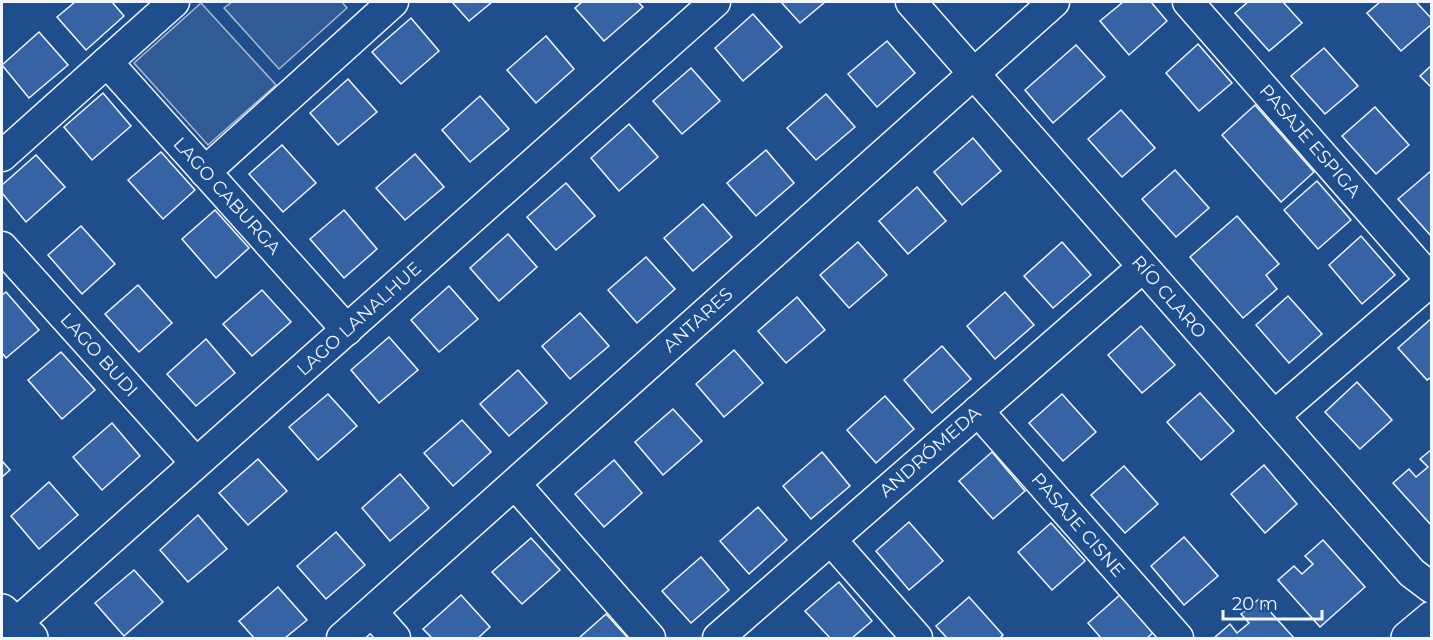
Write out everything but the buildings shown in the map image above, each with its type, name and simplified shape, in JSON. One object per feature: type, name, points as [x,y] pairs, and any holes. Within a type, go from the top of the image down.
[{"type":"street","points":[[2,156],[174,2]]},
{"type":"street","name":"LAGO LANALHUE","points":[[12,627],[716,2]]},
{"type":"street","name":"RÍO CLARO","points":[[911,2],[1412,573],[1431,588]]},
{"type":"street","name":"ANTARES","points":[[342,639],[1054,2]]},
{"type":"street","name":"PASAJE ESPIGA","points":[[1188,2],[1431,280]]},
{"type":"street","points":[[205,172],[388,3]]},
{"type":"street","name":"LAGO CABURGA","points":[[107,62],[346,330]]},
{"type":"street","name":"LAGO BUDI","points":[[2,247],[196,463]]},
{"type":"street","name":"ANDRÓMEDA","points":[[718,639],[1143,267]]},
{"type":"street","points":[[1274,416],[1431,280]]},
{"type":"street","name":"PASAJE CISNE","points":[[978,411],[1178,639]]},
{"type":"street","points":[[515,484],[650,639]]},
{"type":"street","points":[[831,540],[917,639]]},
{"type":"street","points":[[372,612],[395,639]]},
{"type":"street","points":[[1408,639],[1431,618]]},
{"type":"shaded area","points":[[232,2],[342,2],[347,8],[279,69],[224,8]]},
{"type":"shaded area","points":[[201,3],[276,85],[208,145],[134,63]]}]
